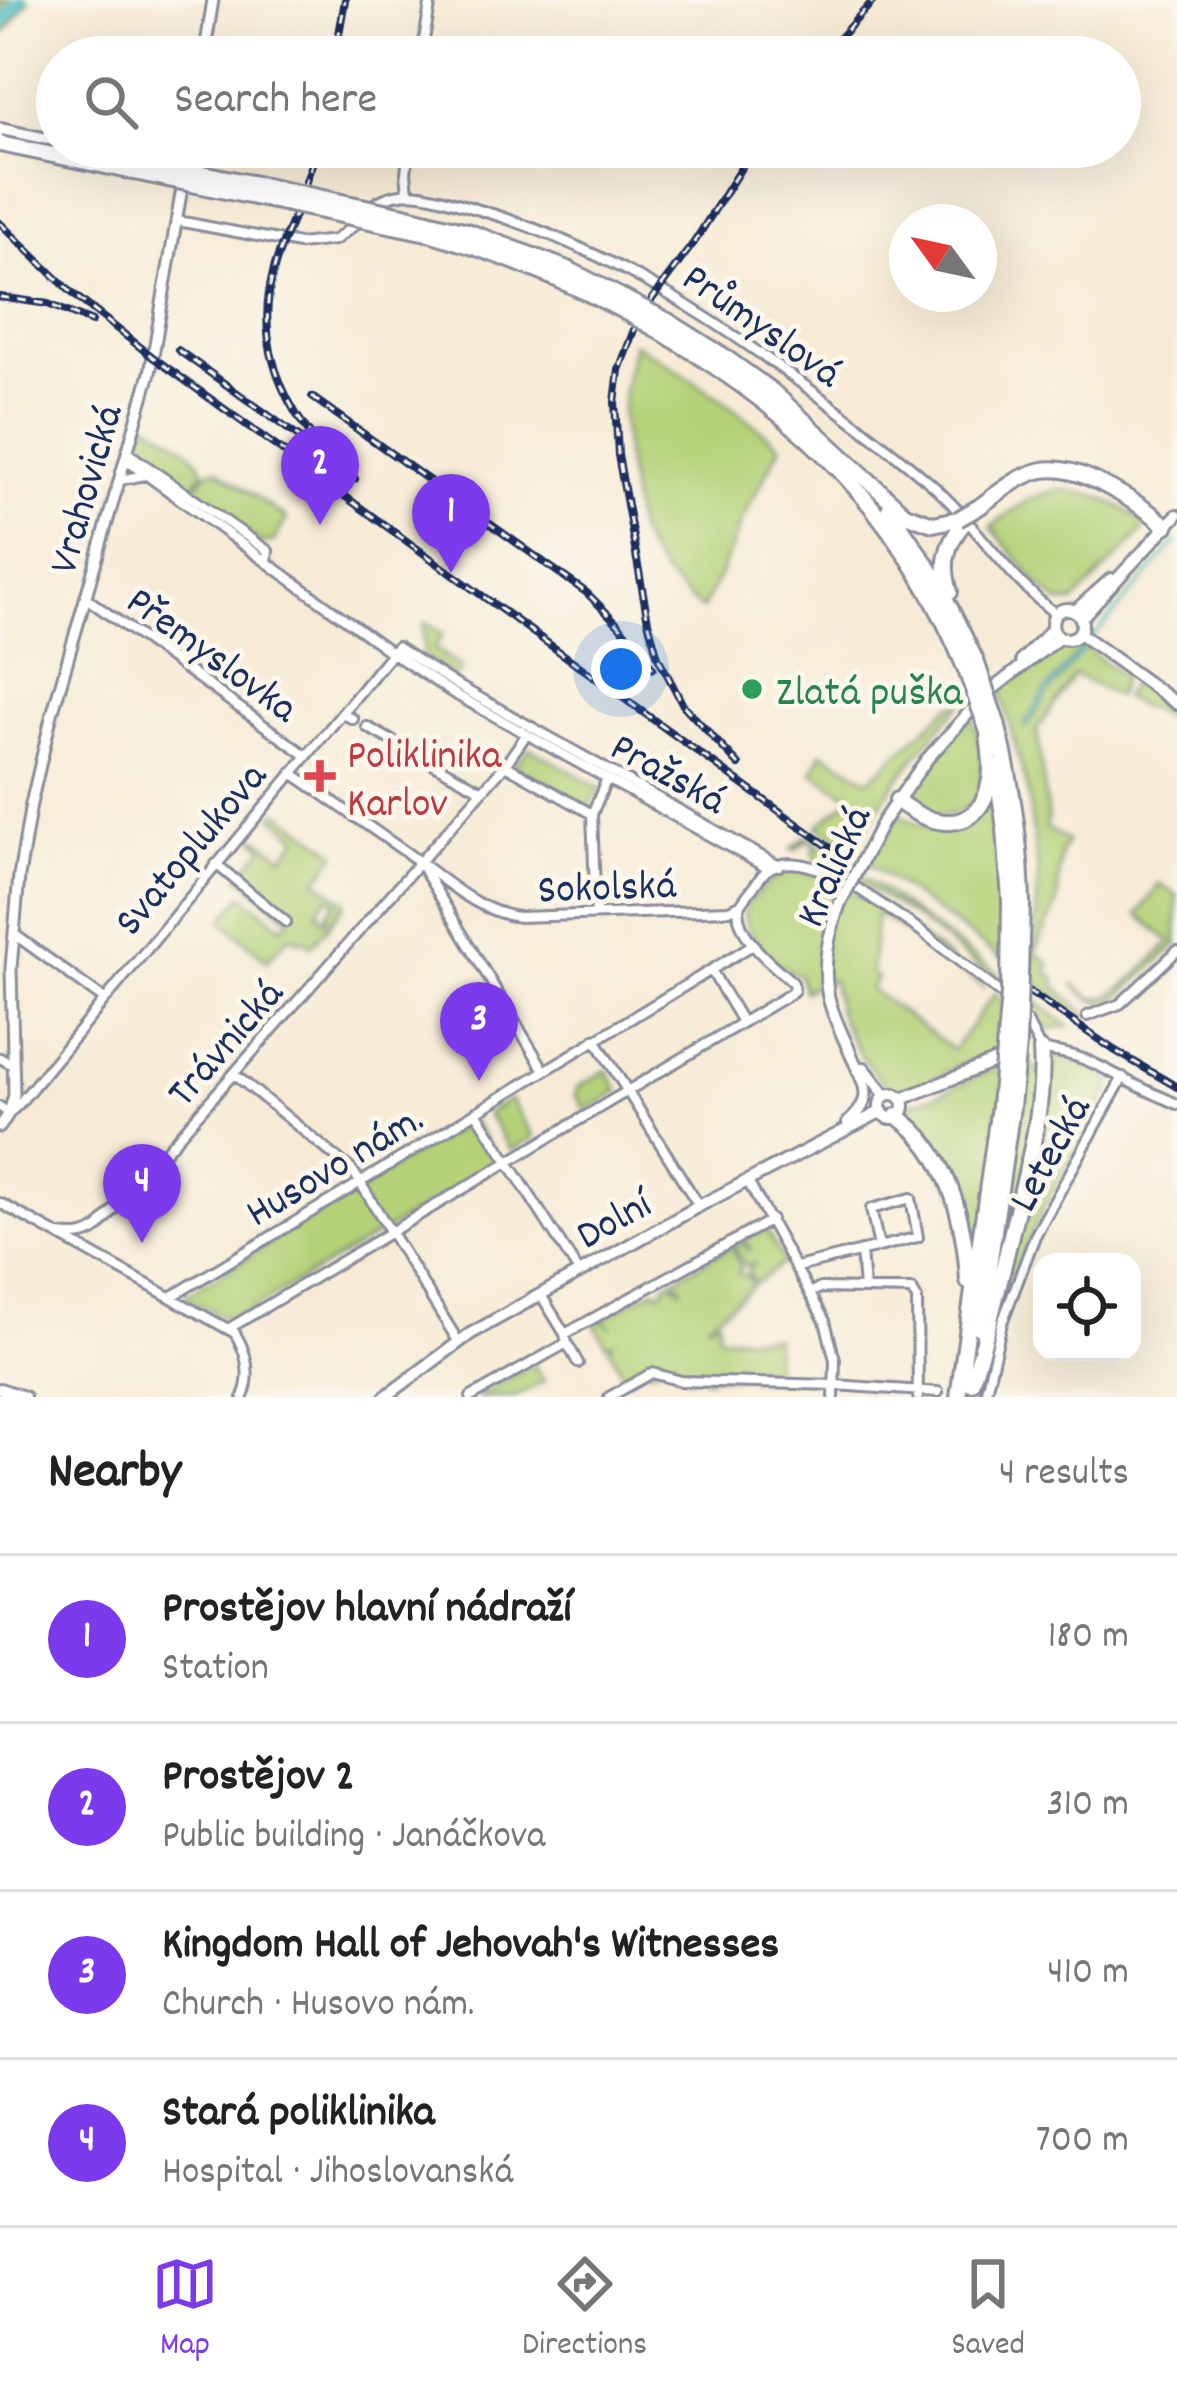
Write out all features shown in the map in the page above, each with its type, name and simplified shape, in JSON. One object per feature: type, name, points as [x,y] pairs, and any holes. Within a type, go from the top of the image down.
[{"type":"highway","points":[[0,131],[36,139]]},
{"type":"highway","points":[[0,144],[36,152]]},
{"type":"highway","points":[[115,168],[432,234],[564,280],[722,355],[772,391],[909,517],[924,523],[960,522],[1025,475],[1046,469],[1081,473],[1171,520]]},
{"type":"highway","points":[[179,168],[467,231],[568,269],[664,327],[766,401],[845,475],[926,584],[971,666]]},
{"type":"highway","points":[[855,468],[912,542],[963,631]]},
{"type":"highway","points":[[958,1397],[1018,1044],[1018,829],[945,567],[960,522]]},
{"type":"highway","points":[[896,800],[917,816],[935,822],[957,821],[974,812],[992,773],[992,728]]},
{"type":"highway","points":[[975,1392],[1025,1177],[1041,1090],[1041,1051]]},
{"type":"highway","points":[[975,1392],[1005,1106]]},
{"type":"highway","points":[[898,1116],[936,1161],[959,1213],[967,1258],[968,1328]]},
{"type":"main road","points":[[1078,615],[1171,520]]},
{"type":"main road","points":[[994,688],[1056,626],[1065,610],[1078,615],[1080,635]]},
{"type":"main road","points":[[1056,626],[1069,639],[1080,635]]},
{"type":"main road","points":[[1080,635],[1177,704]]},
{"type":"main road","name":"Kralická","points":[[840,1131],[860,1112],[866,1094],[830,1002],[826,977],[829,937],[840,903],[896,800],[973,708]]},
{"type":"main road","points":[[846,1040],[886,1096]]},
{"type":"main road","points":[[1024,1053],[1041,1051]]},
{"type":"main road","points":[[902,1099],[996,1061]]},
{"type":"main road","points":[[886,1096],[902,1099],[904,1107],[898,1116],[888,1117],[882,1111],[886,1096]]},
{"type":"main road","name":"Dolní","points":[[385,1397],[458,1341],[699,1206],[882,1111]]},
{"type":"main road","points":[[0,1389],[25,1397]]},
{"type":"street","points":[[207,36],[213,0]]},
{"type":"street","points":[[425,36],[431,0]]},
{"type":"street","points":[[377,202],[408,192],[407,168]]},
{"type":"street","name":"Vrahovická","points":[[14,1089],[14,934],[34,788],[158,336],[182,188]]},
{"type":"street","name":"Průmyslová","points":[[408,192],[554,235],[683,301],[822,398],[935,487],[1056,626]]},
{"type":"street","points":[[178,221],[299,244],[335,240],[356,224]]},
{"type":"street","points":[[127,456],[249,552],[267,556]]},
{"type":"street","points":[[127,456],[394,650],[503,722],[529,732]]},
{"type":"street","points":[[120,479],[146,475]]},
{"type":"street","name":"Přemyslovka","points":[[86,598],[307,756]]},
{"type":"street","name":"Svatoplukova","points":[[4,1110],[36,1084],[394,650]]},
{"type":"street","points":[[453,688],[529,732]]},
{"type":"street","points":[[343,712],[353,719]]},
{"type":"street","points":[[367,727],[482,790]]},
{"type":"street","name":"Trávnická","points":[[59,1235],[76,1237],[98,1228],[529,732]]},
{"type":"street","name":"Pražská","points":[[529,732],[607,781],[774,868]]},
{"type":"street","name":"Pražská","points":[[529,732],[774,868]]},
{"type":"street","points":[[505,765],[592,814]]},
{"type":"street","name":"Sokolská","points":[[292,773],[452,886],[503,914],[729,910],[740,905]]},
{"type":"street","points":[[596,914],[592,814],[607,781]]},
{"type":"street","points":[[419,861],[544,1070]]},
{"type":"street","points":[[216,864],[286,922]]},
{"type":"street","points":[[228,1329],[790,994],[793,983],[754,944],[738,915],[740,905],[774,868],[805,865],[839,878]]},
{"type":"street","points":[[854,886],[1000,993]]},
{"type":"street","points":[[14,934],[105,1000]]},
{"type":"street","name":"Husovo nám.","points":[[171,1297],[754,944]]},
{"type":"street","points":[[1087,1016],[1120,1004],[1177,951]]},
{"type":"street","points":[[711,970],[742,1022]]},
{"type":"street","name":"Letecká","points":[[1027,1022],[1041,1051],[1082,1057],[1177,1104]]},
{"type":"street","points":[[596,1040],[699,1206]]},
{"type":"street","points":[[0,1058],[14,1064]]},
{"type":"street","points":[[234,1074],[346,1163],[458,1341]]},
{"type":"street","name":"Letecká","points":[[975,1392],[1035,1236],[1123,1077]]},
{"type":"street","points":[[14,1089],[36,1084]]},
{"type":"street","name":"Svatoplukova","points":[[0,1127],[14,1089]]},
{"type":"street","points":[[476,1112],[580,1274]]},
{"type":"street","points":[[748,1180],[811,1292],[832,1345],[835,1397]]},
{"type":"street","points":[[796,1267],[879,1247],[918,1237],[911,1198],[871,1209],[879,1247]]},
{"type":"street","points":[[0,1203],[235,1333],[249,1376],[242,1397]]},
{"type":"street","name":"Dolní","points":[[471,1397],[771,1220]]},
{"type":"street","points":[[861,1251],[864,1289]]},
{"type":"street","points":[[811,1292],[821,1288],[912,1291],[917,1299],[918,1393]]},
{"type":"street","points":[[541,1295],[578,1363]]},
{"type":"street","points":[[609,1397],[652,1373],[681,1381],[938,1392]]},
{"type":"street","points":[[681,1381],[689,1394]]},
{"type":"green space","points":[[0,0],[29,0],[5,33],[0,28]]},
{"type":"green space","points":[[634,343],[728,404],[781,446],[702,609],[655,564],[635,522],[622,423]]},
{"type":"green space","points":[[145,421],[194,455],[204,471],[191,488],[142,454],[139,442]]},
{"type":"green space","points":[[216,469],[287,519],[273,542],[262,544],[195,495],[207,472]]},
{"type":"green space","points":[[1056,490],[1102,499],[1144,522],[1142,532],[1073,603],[1059,603],[1038,584],[991,527],[1028,500]]},
{"type":"green space","points":[[426,622],[443,634],[434,648],[462,668],[456,677],[424,656]]},
{"type":"green space","points":[[1073,643],[1083,646],[1046,690],[1027,727],[1085,648],[1123,676],[1117,696],[1074,675],[1037,730],[1046,828],[1068,841],[1061,852],[1057,905],[1035,952],[1038,870],[1027,787],[1000,690],[1048,650]]},
{"type":"green space","points":[[1137,681],[1177,709],[1177,722],[1123,698]]},
{"type":"green space","points":[[961,704],[902,774],[853,851],[818,826],[851,797],[812,772],[823,752],[869,780],[950,706]]},
{"type":"green space","points":[[972,715],[983,757],[979,795],[953,814],[924,812],[907,797]]},
{"type":"green space","points":[[530,748],[600,788],[588,808],[514,765]]},
{"type":"green space","points":[[996,796],[1004,880],[1001,958],[867,862],[898,813],[927,828],[951,830],[973,820]]},
{"type":"green space","points":[[278,811],[337,853],[317,881],[346,902],[332,921],[325,916],[336,902],[327,897],[317,911],[330,925],[311,946],[290,935],[267,961],[222,920],[243,895],[282,927],[290,919],[239,877],[264,847],[257,837],[283,856],[299,838],[273,816]]},
{"type":"green space","points":[[807,836],[1069,1026],[1037,1031],[999,983],[911,915],[819,864],[813,853],[816,845],[809,839],[792,848]]},
{"type":"green space","points":[[798,869],[859,895],[951,960],[951,964],[877,913],[871,973],[877,978],[870,989],[953,1050],[995,993],[1020,1019],[1003,1054],[957,1066],[911,1090],[897,1092],[880,1080],[846,1029],[832,980],[804,991],[799,975],[772,959],[749,930],[745,910],[750,901],[779,875]]},
{"type":"green space","points":[[1159,884],[1177,895],[1177,945],[1116,999],[1103,1002],[1086,996],[1073,983],[1092,997],[1108,996],[1171,942],[1138,915]]},
{"type":"green space","points":[[1035,952],[1051,965],[1046,971],[1055,978],[1056,987],[1087,1016],[1083,1018],[1034,982]]},
{"type":"green space","points":[[1060,1057],[1107,1073],[1111,1088],[1043,1209],[1014,1273],[973,1258],[960,1199],[904,1117],[913,1102],[998,1068],[1028,1060],[1035,1069],[1048,1069]]},
{"type":"green space","points":[[607,1070],[619,1091],[586,1111],[576,1095],[578,1087]]},
{"type":"green space","points":[[510,1099],[534,1137],[511,1151],[487,1113]]},
{"type":"green space","points":[[472,1120],[498,1164],[231,1321],[186,1298],[268,1242]]},
{"type":"green space","points":[[762,1230],[768,1232],[784,1262],[755,1284],[748,1272],[753,1264],[746,1267],[734,1246],[740,1242],[750,1250],[743,1241]]},
{"type":"green space","points":[[731,1247],[741,1267],[738,1273],[746,1274],[752,1286],[706,1324],[718,1319],[718,1336],[775,1337],[774,1379],[708,1379],[692,1372],[691,1378],[684,1371],[657,1364],[656,1369],[647,1366],[624,1381],[609,1348],[613,1342],[606,1344],[594,1323],[602,1319],[611,1328],[604,1318],[656,1288],[659,1292],[665,1289],[670,1281],[681,1289],[674,1279]]},
{"type":"green space","points":[[534,1365],[544,1381],[515,1397],[476,1397]]},
{"type":"waterway","points":[[0,25],[21,0]]},
{"type":"waterway","points":[[1025,726],[1047,691],[1177,541]]},
{"type":"railway","points":[[339,36],[345,0]]},
{"type":"railway","points":[[841,36],[874,0]]},
{"type":"railway","points":[[304,187],[311,168]]},
{"type":"railway","points":[[739,765],[683,705],[658,657],[618,455],[615,402],[619,370],[635,327],[741,168]]},
{"type":"railway","points":[[296,211],[275,265],[268,303],[273,361],[296,413],[355,479]]},
{"type":"railway","points":[[0,223],[73,294],[154,358],[847,860]]},
{"type":"railway","points":[[0,297],[48,304],[92,322]]},
{"type":"railway","points":[[178,350],[307,443]]},
{"type":"railway","points":[[312,397],[587,593],[653,668]]},
{"type":"railway","points":[[1028,991],[1177,1087]]},
{"type":"place","name":"Prostějov 2","points":[[320,525]]},
{"type":"place","name":"Prostějov hlavní nádraží","points":[[451,573]]},
{"type":"place","name":"Zlatá puška","points":[[752,689]]},
{"type":"place","name":"Poliklinika Karlov","points":[[320,776]]},
{"type":"place","name":"Kingdom Hall of Jehovah's Witnesses","points":[[479,1081]]},
{"type":"place","name":"Stará poliklinika","points":[[142,1243]]}]
